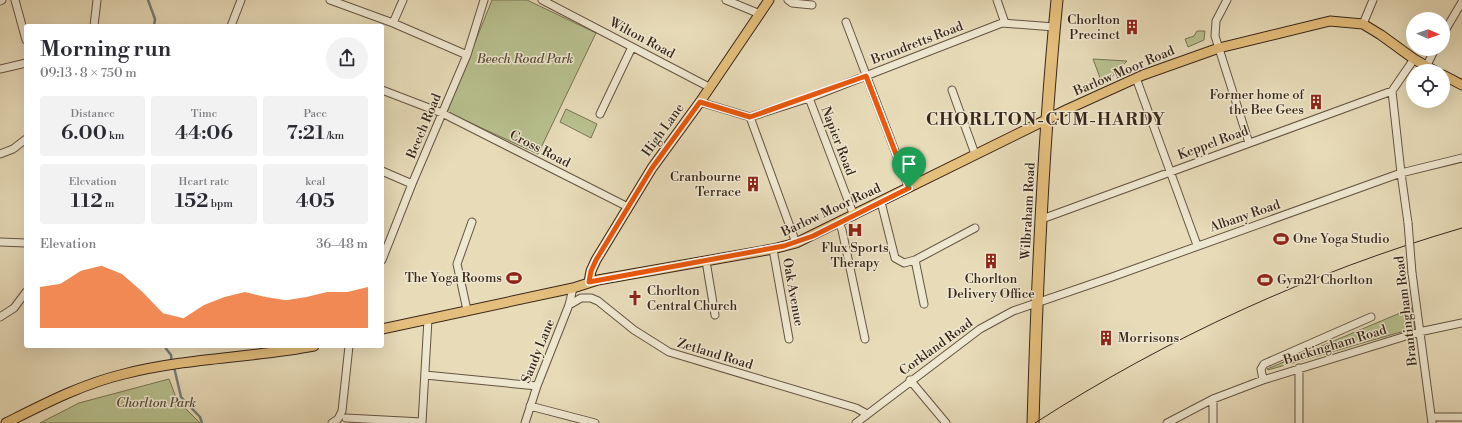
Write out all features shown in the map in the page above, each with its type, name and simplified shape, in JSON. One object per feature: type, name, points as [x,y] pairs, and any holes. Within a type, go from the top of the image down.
[{"type":"highway","name":"Wilbraham Road","points":[[1034,423],[1037,303],[1046,120],[1057,0]]},
{"type":"main road","name":"High Lane","points":[[589,282],[591,271],[596,260],[652,168],[700,102],[769,0]]},
{"type":"main road","name":"Barlow Moor Road","points":[[384,329],[573,288],[589,282],[773,249],[796,243],[854,216],[1046,120],[1136,78],[1219,48],[1330,21],[1363,24]]},
{"type":"main road","points":[[1363,24],[1381,34],[1414,60],[1422,64]]},
{"type":"main road","points":[[1450,79],[1462,86]]},
{"type":"main road","points":[[6,423],[63,394],[122,374],[162,366],[302,348]]},
{"type":"street","points":[[15,0],[24,33]]},
{"type":"street","points":[[94,24],[97,0]]},
{"type":"street","points":[[232,24],[242,0]]},
{"type":"street","points":[[330,0],[393,23],[467,55]]},
{"type":"street","points":[[393,23],[403,0]]},
{"type":"street","name":"Beech Road","points":[[386,241],[467,55],[484,0]]},
{"type":"street","name":"Wilton Road","points":[[542,0],[709,88]]},
{"type":"street","points":[[726,0],[760,14]]},
{"type":"street","points":[[788,0],[792,3],[812,5]]},
{"type":"street","points":[[997,0],[1005,23]]},
{"type":"street","points":[[1227,0],[1214,28],[1215,36],[1249,143]]},
{"type":"street","points":[[1363,24],[1373,0]]},
{"type":"street","points":[[1450,22],[1462,2]]},
{"type":"street","points":[[846,22],[909,188]]},
{"type":"street","name":"Brundretts Road","points":[[750,117],[809,98],[1005,23],[1054,27]]},
{"type":"street","points":[[600,114],[632,47]]},
{"type":"street","points":[[1392,91],[1414,60]]},
{"type":"street","points":[[0,68],[24,63]]},
{"type":"street","points":[[1136,78],[1197,245]]},
{"type":"street","points":[[952,90],[976,154]]},
{"type":"street","name":"Cross Road","points":[[384,91],[442,113],[628,207]]},
{"type":"street","name":"Keppel Road","points":[[1042,219],[1392,91]]},
{"type":"street","name":"Brantingham Road","points":[[1392,91],[1408,223],[1419,332],[1432,420]]},
{"type":"street","name":"Napier Road","points":[[809,98],[854,216]]},
{"type":"street","points":[[700,102],[750,117],[796,243]]},
{"type":"street","points":[[0,154],[13,149],[24,141]]},
{"type":"street","name":"Albany Road","points":[[1037,303],[1197,245],[1401,174],[1462,158]]},
{"type":"street","points":[[384,172],[412,184]]},
{"type":"street","points":[[881,202],[895,258],[904,263],[915,260],[975,228]]},
{"type":"street","points":[[467,310],[457,264],[472,222]]},
{"type":"street","points":[[839,223],[842,230],[865,339]]},
{"type":"street","points":[[0,242],[24,243]]},
{"type":"street","name":"Oak Avenue","points":[[773,249],[789,339]]},
{"type":"street","points":[[915,260],[924,304]]},
{"type":"street","points":[[706,261],[715,315]]},
{"type":"street","name":"Sandy Lane","points":[[524,423],[569,305],[573,288]]},
{"type":"street","points":[[0,317],[14,308],[24,295]]},
{"type":"street","name":"Zetland Road","points":[[569,305],[580,298],[591,298],[598,301],[634,330],[669,352],[856,408],[867,414]]},
{"type":"street","name":"Corkland Road","points":[[856,423],[910,380],[996,319],[1037,303]]},
{"type":"street","name":"Buckingham Road","points":[[1263,380],[1261,369],[1264,364],[1371,317]]},
{"type":"street","points":[[346,418],[422,423],[428,319]]},
{"type":"street","name":"Buckingham Road","points":[[1168,423],[1213,399],[1263,380],[1419,332],[1462,323]]},
{"type":"street","points":[[332,423],[338,418],[342,411],[349,348]]},
{"type":"street","points":[[1299,368],[1299,423]]},
{"type":"street","points":[[425,375],[537,386]]},
{"type":"street","points":[[910,380],[946,423]]},
{"type":"street","points":[[1213,399],[1213,423]]},
{"type":"street","points":[[530,406],[595,423]]},
{"type":"street","points":[[1432,420],[1462,417]]},
{"type":"green space","name":"Beech Road Park","points":[[492,0],[527,0],[596,33],[538,154],[447,112]]},
{"type":"green space","points":[[1197,31],[1205,31],[1204,40],[1188,47],[1185,39],[1194,36]]},
{"type":"green space","points":[[1093,59],[1127,61],[1109,80],[1102,83]]},
{"type":"green space","points":[[566,109],[597,124],[591,138],[560,122]]},
{"type":"green space","points":[[1412,308],[1415,328],[1268,370],[1267,369]]},
{"type":"green space","name":"Chorlton Park","points":[[169,379],[177,400],[200,423],[40,423],[79,403]]},
{"type":"waterway","points":[[148,0],[155,19],[154,24]]},
{"type":"waterway","points":[[166,348],[171,355],[172,362]]},
{"type":"waterway","points":[[174,367],[181,397],[200,417],[202,423]]},
{"type":"tram line","points":[[1035,423],[1136,363],[1241,310],[1350,265],[1462,228]]},
{"type":"place","name":"Chorlton Precinct","points":[[1132,27]]},
{"type":"place","name":"Former home of the Bee Gees","points":[[1316,102]]},
{"type":"place","name":"Cranbourne Terrace","points":[[753,184]]},
{"type":"place","name":"Flux Sports Therapy","points":[[855,230]]},
{"type":"place","name":"One Yoga Studio","points":[[1281,239]]},
{"type":"place","name":"Chorlton Delivery Office","points":[[991,261]]},
{"type":"place","name":"The Yoga Rooms","points":[[514,278]]},
{"type":"place","name":"Gym21 Chorlton","points":[[1265,280]]},
{"type":"place","name":"Chorlton Central Church","points":[[635,298]]},
{"type":"place","name":"Morrisons","points":[[1106,338]]},
{"type":"district","name":"CHORLTON-CUM-HARDY","points":[[1046,120]]},
{"type":"route","points":[[866,76],[909,188],[796,243],[773,249],[589,282],[591,271],[596,260],[652,168],[700,102],[750,117],[809,98],[866,76]]}]
